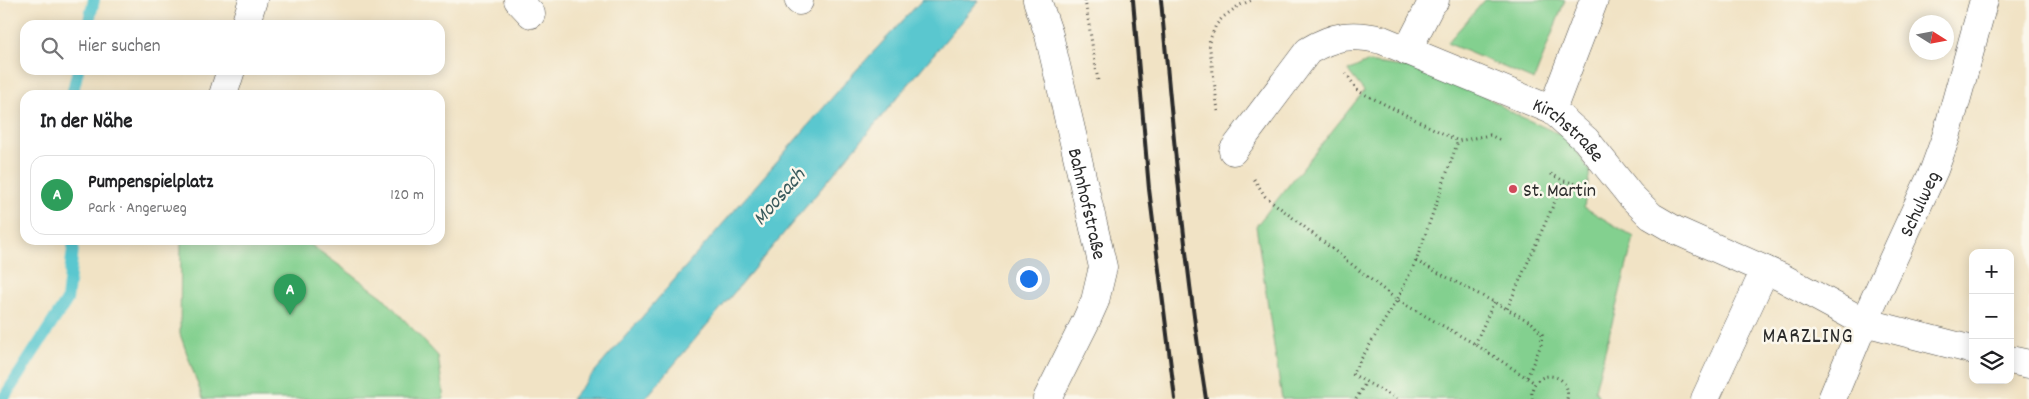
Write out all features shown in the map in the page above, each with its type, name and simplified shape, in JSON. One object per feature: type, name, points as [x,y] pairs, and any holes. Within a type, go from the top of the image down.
[{"type":"street","points":[[247,20],[253,0]]},
{"type":"street","name":"Bahnhofstraße","points":[[1037,0],[1049,35],[1102,267],[1094,301],[1086,322],[1047,399]]},
{"type":"street","points":[[1407,51],[1431,4],[1436,0]]},
{"type":"street","points":[[1552,110],[1594,0]]},
{"type":"street","name":"Schulweg","points":[[1832,399],[1864,322],[1934,170],[1946,137],[1984,0]]},
{"type":"street","name":"Kirchstraße","points":[[1233,151],[1308,51],[1323,43],[1360,35],[1382,40],[1552,110],[1586,140],[1630,195],[1651,216],[1696,241],[1765,270],[1864,322],[1969,349]]},
{"type":"street","points":[[225,90],[229,75]]},
{"type":"street","points":[[1705,399],[1765,270]]},
{"type":"street","points":[[2014,361],[2029,364]]},
{"type":"path","points":[[1252,0],[1238,6],[1222,18],[1216,25],[1209,42],[1220,130],[1265,196],[1397,300],[1475,344],[1535,384]]},
{"type":"path","points":[[1344,70],[1358,91],[1458,141],[1490,135],[1502,140]]},
{"type":"path","points":[[1397,399],[1352,374],[1397,300],[1416,261],[1458,141]]},
{"type":"path","points":[[1507,309],[1564,181]]},
{"type":"path","points":[[1416,261],[1532,323],[1542,334],[1541,346],[1527,377]]},
{"type":"path","points":[[1475,344],[1494,302]]},
{"type":"path","points":[[1532,399],[1532,388],[1538,380],[1546,376],[1560,378],[1567,388],[1567,399]]},
{"type":"path","points":[[1356,399],[1366,382]]},
{"type":"green space","points":[[1485,0],[1565,0],[1534,80],[1447,43]]},
{"type":"green space","points":[[1367,62],[1410,68],[1466,85],[1515,114],[1568,138],[1590,171],[1584,207],[1634,237],[1595,390],[1600,399],[1282,399],[1256,226],[1364,91],[1348,71]]},
{"type":"green space","points":[[181,245],[311,245],[383,297],[438,356],[444,399],[203,399],[180,334]]},
{"type":"water","name":"Moosach","points":[[922,0],[979,0],[645,399],[571,399],[850,77]]},
{"type":"waterway","points":[[89,20],[94,0]]},
{"type":"waterway","points":[[73,90],[77,75]]},
{"type":"waterway","points":[[3,399],[67,300],[73,245]]},
{"type":"railway","points":[[1133,0],[1149,189],[1175,399]]},
{"type":"railway","points":[[1161,0],[1186,250],[1206,399]]},
{"type":"place","name":"St. Martin","points":[[1513,189]]},
{"type":"place","name":"Pumpenspielplatz","points":[[290,315]]},
{"type":"district","name":"MARZLING","points":[[1808,334]]}]
